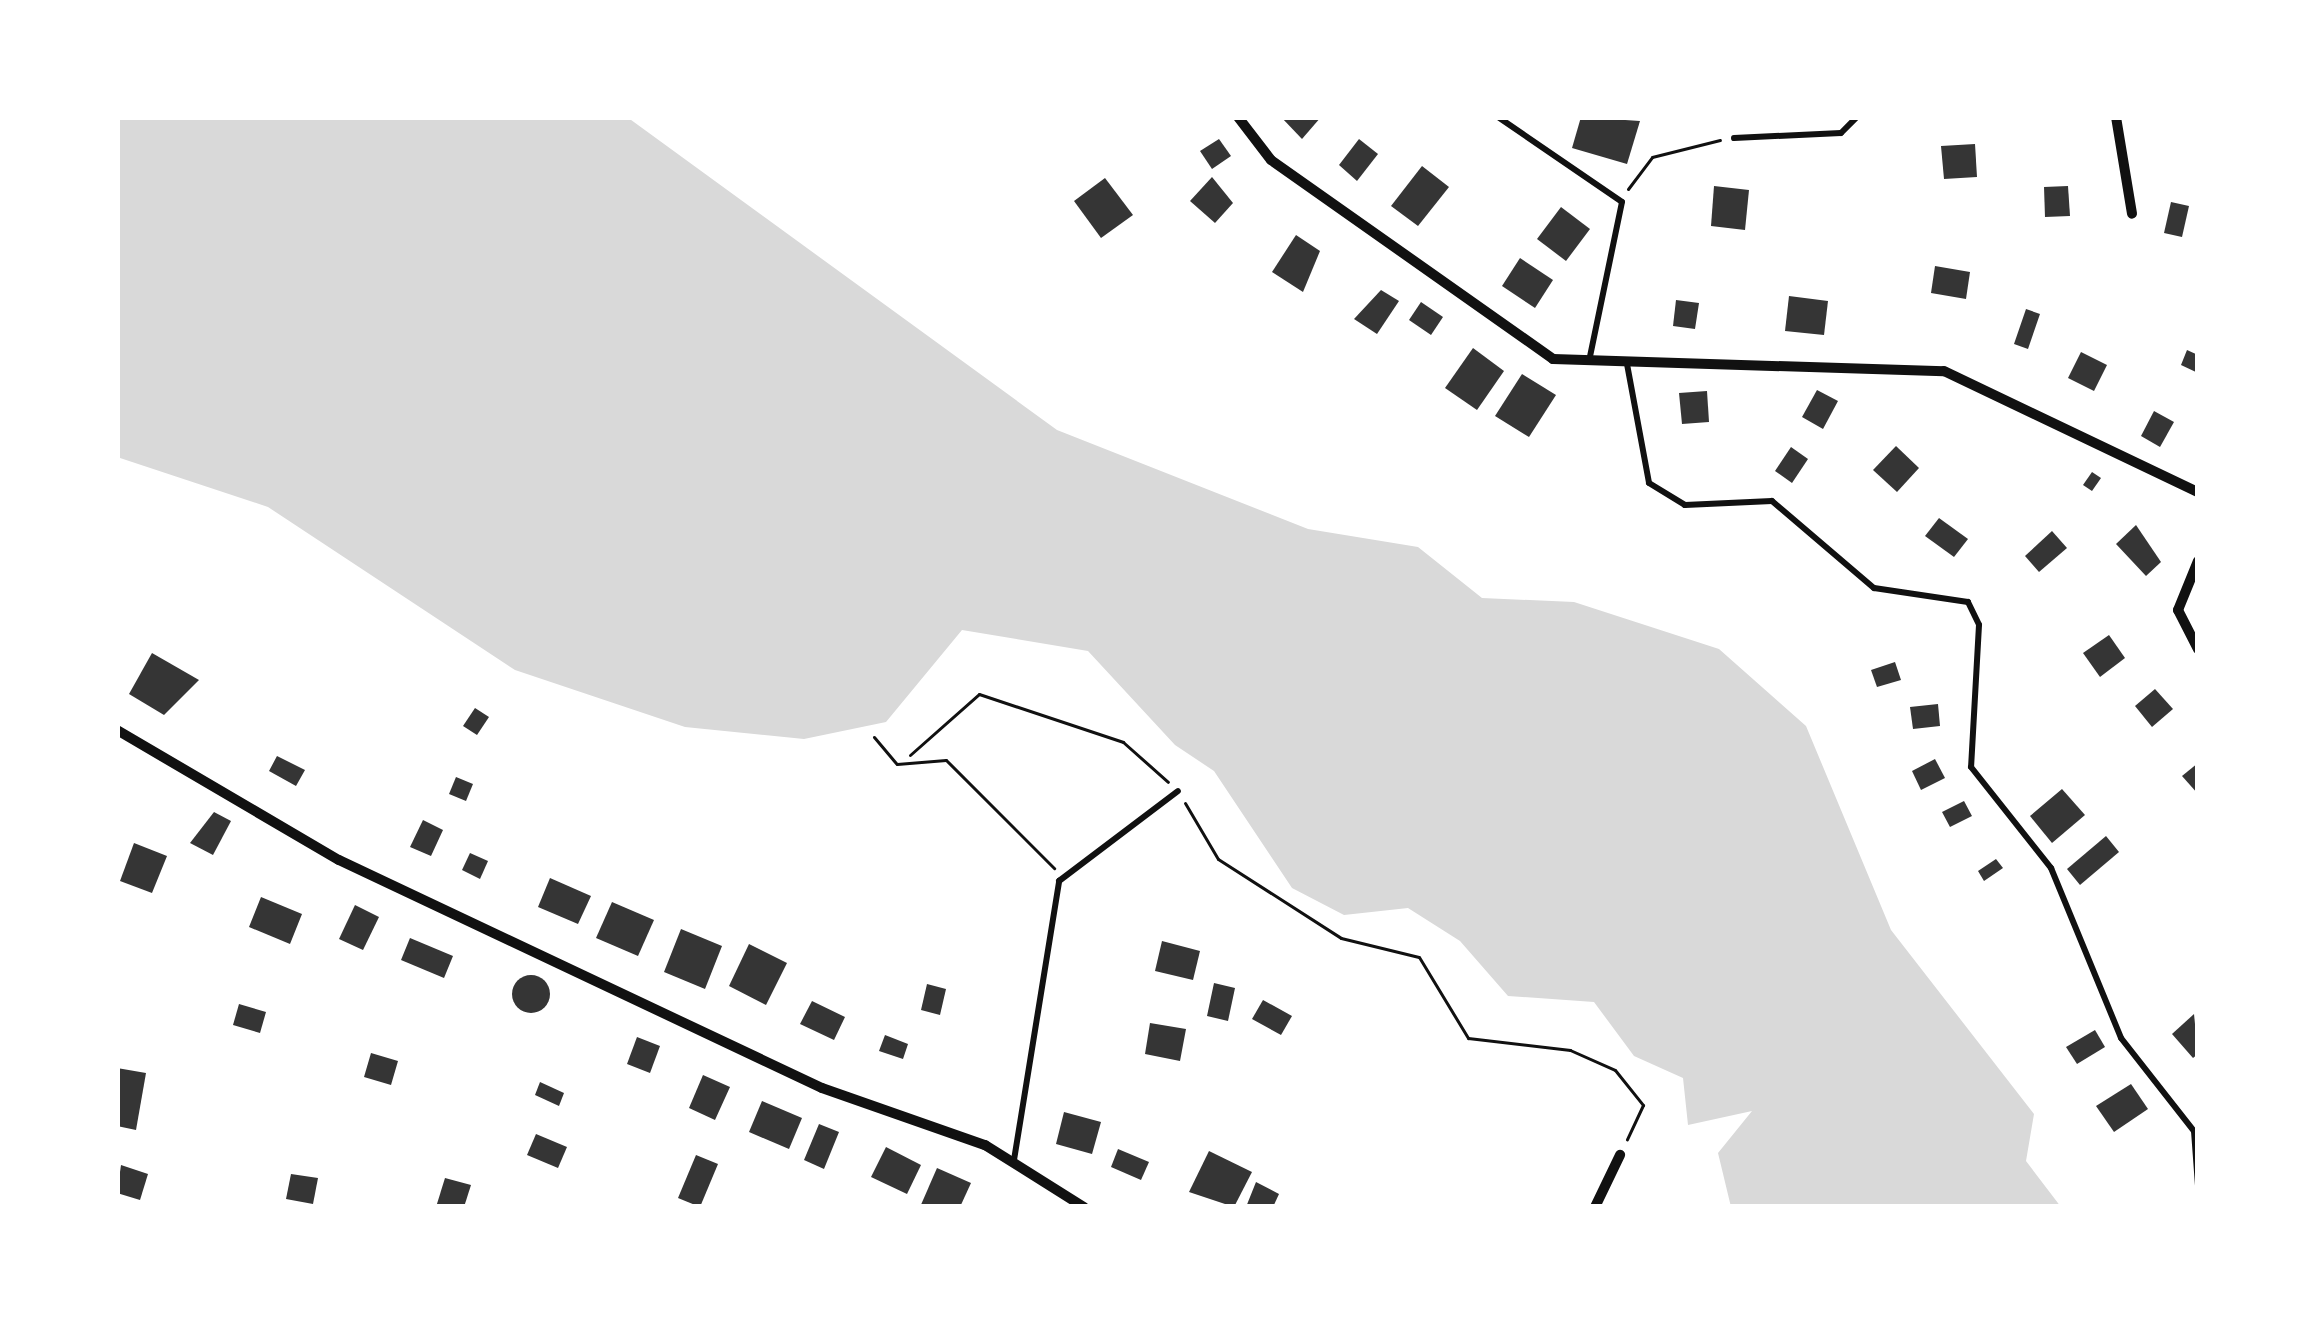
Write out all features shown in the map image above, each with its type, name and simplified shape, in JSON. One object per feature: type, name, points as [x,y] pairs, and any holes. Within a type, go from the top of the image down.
[{"type":"street","points":[[1238,117],[1271,160],[1553,359],[1944,371],[2198,492]]},
{"type":"street","points":[[2116,117],[2132,214]]},
{"type":"street","points":[[2198,561],[2178,610],[2198,649]]},
{"type":"street","points":[[117,730],[339,860],[822,1088],[946,1127],[1084,1207]]},
{"type":"street","points":[[1595,1207],[1620,1155]]},
{"type":"lane","points":[[1498,117],[1622,202],[1588,361]]},
{"type":"lane","points":[[1734,138],[1841,133],[1857,117]]},
{"type":"lane","points":[[1627,364],[1649,483],[1684,505],[1772,501],[1874,588],[1968,602],[1979,625],[1971,767],[2051,868],[2121,1038],[2194,1131],[2198,1186]]},
{"type":"lane","points":[[1012,1163],[1060,880],[1178,791]]},
{"type":"path","points":[[1622,202],[1652,157],[1734,138]]},
{"type":"path","points":[[874,737],[897,764],[979,694],[1123,742],[1178,791],[1218,859],[1341,938],[1420,957],[1468,1038],[1570,1050],[1615,1070],[1643,1105],[1620,1155]]},
{"type":"path","points":[[910,755],[946,760],[960,785],[1048,852],[1060,880]]},
{"type":"shaded area","points":[[117,117],[627,117],[1057,430],[1308,529],[1418,547],[1482,598],[1574,602],[1719,649],[1806,726],[1891,930],[2034,1114],[2026,1161],[2061,1207],[1731,1207],[1718,1153],[1752,1111],[1688,1125],[1683,1078],[1634,1056],[1594,1002],[1508,996],[1460,941],[1408,908],[1344,915],[1292,888],[1214,771],[1175,745],[1088,651],[962,630],[886,722],[804,739],[685,727],[515,670],[268,507],[117,457]]},
{"type":"building","points":[[1281,117],[1321,117],[1302,139]]},
{"type":"building","points":[[1581,117],[1640,121],[1627,164],[1572,148]]},
{"type":"building","points":[[1219,139],[1231,156],[1212,169],[1200,151]]},
{"type":"building","points":[[1359,139],[1378,154],[1357,181],[1339,165]]},
{"type":"building","points":[[1975,144],[1977,177],[1944,179],[1941,146]]},
{"type":"building","points":[[1422,166],[1449,187],[1418,226],[1391,206]]},
{"type":"building","points":[[1212,177],[1233,203],[1215,223],[1190,201]]},
{"type":"building","points":[[1105,178],[1133,215],[1101,238],[1074,201]]},
{"type":"building","points":[[1714,186],[1749,190],[1745,230],[1711,226]]},
{"type":"building","points":[[2068,186],[2070,216],[2045,217],[2044,187]]},
{"type":"building","points":[[2171,202],[2189,206],[2182,237],[2164,233]]},
{"type":"building","points":[[1561,207],[1590,229],[1566,261],[1537,239]]},
{"type":"building","points":[[1296,235],[1320,251],[1303,292],[1272,272]]},
{"type":"building","points":[[1520,258],[1553,280],[1535,308],[1502,286]]},
{"type":"building","points":[[1935,266],[1970,272],[1966,299],[1931,293]]},
{"type":"building","points":[[1381,290],[1399,301],[1377,334],[1354,319]]},
{"type":"building","points":[[1789,296],[1828,301],[1824,335],[1785,331]]},
{"type":"building","points":[[1676,300],[1699,303],[1695,329],[1673,326]]},
{"type":"building","points":[[1421,302],[1443,317],[1431,335],[1409,320]]},
{"type":"building","points":[[2026,309],[2040,314],[2028,349],[2014,344]]},
{"type":"building","points":[[1473,348],[1504,371],[1477,410],[1445,388]]},
{"type":"building","points":[[2187,350],[2198,355],[2198,373],[2181,365]]},
{"type":"building","points":[[2081,352],[2107,365],[2094,391],[2068,378]]},
{"type":"building","points":[[1522,374],[1556,395],[1529,437],[1495,416]]},
{"type":"building","points":[[1817,390],[1838,401],[1823,429],[1802,417]]},
{"type":"building","points":[[1707,391],[1709,422],[1682,424],[1679,393]]},
{"type":"building","points":[[2154,411],[2174,422],[2160,447],[2141,436]]},
{"type":"building","points":[[1896,446],[1919,468],[1897,492],[1873,470]]},
{"type":"building","points":[[1791,447],[1808,459],[1792,483],[1775,471]]},
{"type":"building","points":[[2092,472],[2101,478],[2092,491],[2083,485]]},
{"type":"building","points":[[1939,518],[1968,539],[1954,557],[1925,536]]},
{"type":"building","points":[[2136,525],[2161,562],[2146,576],[2116,544]]},
{"type":"building","points":[[2052,531],[2067,548],[2039,572],[2025,556]]},
{"type":"building","points":[[2109,635],[2125,658],[2100,677],[2083,653]]},
{"type":"building","points":[[152,653],[199,680],[164,715],[129,694]]},
{"type":"building","points":[[1895,662],[1901,680],[1877,687],[1871,670]]},
{"type":"building","points":[[2155,689],[2173,709],[2152,727],[2135,706]]},
{"type":"building","points":[[1938,704],[1940,726],[1913,729],[1910,707]]},
{"type":"building","points":[[475,708],[489,717],[477,735],[463,726]]},
{"type":"building","points":[[277,756],[305,770],[296,786],[269,771]]},
{"type":"building","points":[[1935,759],[1945,778],[1921,790],[1912,771]]},
{"type":"building","points":[[2198,763],[2198,794],[2182,776]]},
{"type":"building","points":[[456,777],[473,784],[466,801],[449,794]]},
{"type":"building","points":[[2062,789],[2085,815],[2052,843],[2030,816]]},
{"type":"building","points":[[1964,801],[1972,816],[1950,827],[1942,812]]},
{"type":"building","points":[[214,812],[231,821],[213,855],[190,843]]},
{"type":"building","points":[[423,820],[443,830],[431,856],[410,847]]},
{"type":"building","points":[[2106,836],[2119,852],[2080,885],[2067,869]]},
{"type":"building","points":[[134,843],[167,856],[152,893],[120,881]]},
{"type":"building","points":[[470,853],[488,861],[480,879],[462,870]]},
{"type":"building","points":[[1996,859],[2003,868],[1984,881],[1978,871]]},
{"type":"building","points":[[550,878],[591,896],[578,924],[538,907]]},
{"type":"building","points":[[261,897],[302,914],[290,944],[249,927]]},
{"type":"building","points":[[612,902],[654,920],[638,956],[596,938]]},
{"type":"building","points":[[355,905],[379,917],[363,950],[339,939]]},
{"type":"building","points":[[681,929],[722,946],[705,989],[664,972]]},
{"type":"building","points":[[410,938],[453,956],[444,978],[401,960]]},
{"type":"building","points":[[1162,941],[1200,951],[1193,980],[1155,971]]},
{"type":"building","points":[[749,944],[787,963],[766,1005],[729,986]]},
{"type":"building","points":[[531,975],[544,981],[550,994],[544,1007],[531,1013],[518,1007],[512,994],[518,981]]},
{"type":"building","points":[[1214,983],[1235,988],[1228,1021],[1207,1016]]},
{"type":"building","points":[[927,984],[946,989],[940,1015],[921,1010]]},
{"type":"building","points":[[1263,1000],[1292,1016],[1281,1035],[1252,1019]]},
{"type":"building","points":[[812,1001],[845,1017],[834,1040],[800,1024]]},
{"type":"building","points":[[239,1004],[266,1012],[260,1033],[233,1025]]},
{"type":"building","points":[[2194,1014],[2198,1054],[2193,1058],[2172,1034]]},
{"type":"building","points":[[1150,1023],[1186,1029],[1180,1061],[1145,1054]]},
{"type":"building","points":[[2095,1030],[2105,1047],[2077,1064],[2066,1047]]},
{"type":"building","points":[[885,1035],[908,1044],[903,1059],[879,1051]]},
{"type":"building","points":[[637,1037],[660,1046],[650,1073],[627,1064]]},
{"type":"building","points":[[371,1053],[398,1061],[391,1085],[364,1077]]},
{"type":"building","points":[[117,1068],[146,1073],[136,1130],[117,1126]]},
{"type":"building","points":[[703,1075],[730,1087],[715,1120],[689,1108]]},
{"type":"building","points":[[540,1082],[564,1093],[559,1106],[535,1095]]},
{"type":"building","points":[[2131,1084],[2148,1109],[2114,1132],[2096,1106]]},
{"type":"building","points":[[762,1101],[802,1118],[789,1149],[749,1132]]},
{"type":"building","points":[[1064,1112],[1101,1122],[1092,1154],[1056,1144]]},
{"type":"building","points":[[819,1124],[839,1132],[824,1169],[804,1160]]},
{"type":"building","points":[[536,1134],[567,1147],[558,1168],[527,1155]]},
{"type":"building","points":[[886,1147],[921,1165],[907,1194],[871,1177]]},
{"type":"building","points":[[1118,1149],[1149,1162],[1141,1180],[1111,1167]]},
{"type":"building","points":[[1209,1151],[1252,1172],[1234,1207],[1189,1192]]},
{"type":"building","points":[[696,1155],[718,1164],[700,1207],[678,1198]]},
{"type":"building","points":[[121,1165],[148,1174],[140,1200],[117,1193]]},
{"type":"building","points":[[937,1168],[971,1183],[960,1207],[920,1207]]},
{"type":"building","points":[[291,1174],[318,1178],[313,1204],[286,1199]]},
{"type":"building","points":[[445,1178],[471,1185],[464,1207],[436,1207]]},
{"type":"building","points":[[1256,1182],[1279,1194],[1273,1207],[1246,1207]]}]
